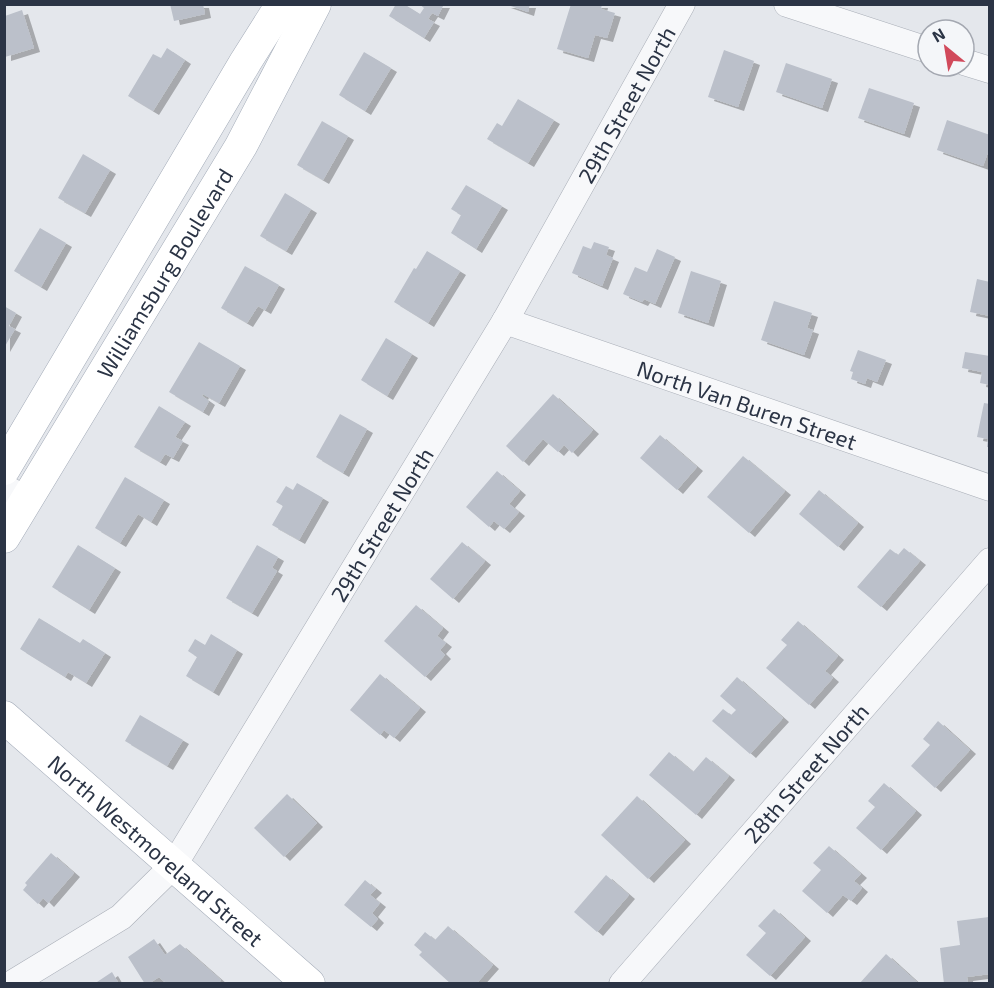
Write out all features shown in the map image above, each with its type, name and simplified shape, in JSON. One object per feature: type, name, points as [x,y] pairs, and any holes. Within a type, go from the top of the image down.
[{"type":"main road","name":"Williamsburg Boulevard","points":[[4,469],[282,4]]},
{"type":"main road","name":"Williamsburg Boulevard","points":[[4,537],[16,493],[241,146],[315,4]]},
{"type":"main road","name":"North Westmoreland Street","points":[[4,717],[309,984]]},
{"type":"street","name":"29th Street North","points":[[11,984],[121,917],[174,865],[506,321],[682,4]]},
{"type":"street","points":[[787,4],[916,46]]},
{"type":"street","name":"North Van Buren Street","points":[[506,321],[990,488]]},
{"type":"street","name":"28th Street North","points":[[622,984],[990,561]]},
{"type":"building","points":[[170,4],[203,4],[205,14],[174,21]]},
{"type":"building","points":[[396,4],[404,4],[420,14],[424,8],[419,4],[444,4],[438,16],[432,13],[428,19],[434,22],[424,38],[389,16]]},
{"type":"building","points":[[505,4],[530,4],[528,12]]},
{"type":"building","points":[[571,4],[602,4],[601,9],[615,13],[607,38],[595,35],[588,58],[557,49]]},
{"type":"building","points":[[22,10],[34,48],[5,57],[5,16]]},
{"type":"building","points":[[167,48],[185,60],[153,111],[128,96],[153,54],[161,58]]},
{"type":"building","points":[[724,50],[754,61],[738,107],[708,97]]},
{"type":"building","points":[[364,52],[391,68],[365,111],[339,95]]},
{"type":"building","points":[[786,63],[832,79],[822,108],[776,92]]},
{"type":"building","points":[[869,88],[914,103],[904,134],[858,118]]},
{"type":"building","points":[[518,99],[554,120],[528,163],[487,139],[497,123],[502,126]]},
{"type":"building","points":[[947,120],[990,135],[990,147],[983,166],[937,150]]},
{"type":"building","points":[[322,121],[348,136],[323,180],[297,165]]},
{"type":"building","points":[[83,154],[110,170],[85,213],[58,198]]},
{"type":"building","points":[[466,185],[502,206],[476,249],[451,233],[461,215],[451,209]]},
{"type":"building","points":[[285,193],[311,209],[286,251],[260,236]]},
{"type":"building","points":[[40,228],[66,243],[41,287],[14,271]]},
{"type":"building","points":[[594,242],[609,247],[606,255],[613,258],[602,286],[572,273],[583,246],[591,249]]},
{"type":"building","points":[[657,249],[675,257],[655,304],[644,299],[642,302],[623,294],[635,267],[647,272]]},
{"type":"building","points":[[427,251],[460,271],[428,323],[394,302]]},
{"type":"building","points":[[245,266],[279,285],[265,310],[258,306],[247,323],[221,308]]},
{"type":"building","points":[[691,271],[721,281],[708,323],[678,313]]},
{"type":"building","points":[[977,279],[990,282],[990,316],[970,312]]},
{"type":"building","points":[[774,301],[812,313],[807,328],[813,330],[804,355],[761,340]]},
{"type":"building","points":[[4,306],[16,313],[9,326],[15,329],[4,348]]},
{"type":"building","points":[[386,338],[412,354],[387,396],[361,380]]},
{"type":"building","points":[[199,342],[240,366],[219,403],[203,394],[202,396],[209,401],[203,412],[169,392]]},
{"type":"building","points":[[858,350],[886,360],[877,382],[867,378],[865,384],[851,379],[853,372],[850,371]]},
{"type":"building","points":[[965,352],[990,356],[990,385],[980,383],[982,372],[962,368]]},
{"type":"building","points":[[553,394],[593,430],[572,453],[564,445],[558,452],[543,439],[523,462],[506,446]]},
{"type":"building","points":[[984,403],[990,404],[990,447],[987,447],[988,439],[977,437]]},
{"type":"building","points":[[159,406],[185,422],[175,437],[183,441],[173,458],[165,454],[160,462],[134,447]]},
{"type":"building","points":[[340,414],[367,429],[343,473],[316,457]]},
{"type":"building","points":[[660,435],[697,467],[677,490],[640,458]]},
{"type":"building","points":[[743,456],[785,491],[749,533],[707,497]]},
{"type":"building","points":[[497,471],[520,491],[509,504],[519,512],[504,529],[494,521],[489,527],[466,507]]},
{"type":"building","points":[[125,477],[164,500],[151,522],[138,514],[120,543],[95,528]]},
{"type":"building","points":[[297,483],[323,498],[299,540],[272,525],[283,506],[276,502],[286,486],[293,490]]},
{"type":"building","points":[[819,490],[858,523],[838,547],[799,514]]},
{"type":"building","points":[[462,542],[485,561],[453,599],[430,579]]},
{"type":"building","points":[[78,545],[115,568],[89,610],[52,587]]},
{"type":"building","points":[[257,545],[278,557],[272,568],[277,571],[252,613],[226,598]]},
{"type":"building","points":[[904,548],[920,561],[881,607],[857,587],[890,549],[898,555]]},
{"type":"building","points":[[416,605],[443,628],[437,636],[446,643],[440,650],[445,655],[425,677],[384,641]]},
{"type":"building","points":[[39,618],[80,643],[83,639],[105,653],[86,683],[68,672],[65,677],[20,649]]},
{"type":"building","points":[[798,621],[838,656],[825,671],[833,678],[809,705],[766,668],[787,645],[781,640]]},
{"type":"building","points":[[211,634],[237,650],[213,692],[186,676],[197,657],[188,651],[195,639],[205,645]]},
{"type":"building","points":[[380,674],[420,708],[394,738],[384,730],[380,735],[350,710]]},
{"type":"building","points":[[737,677],[783,718],[750,754],[712,721],[723,709],[731,715],[736,710],[720,696]]},
{"type":"building","points":[[140,715],[183,740],[167,766],[125,741]]},
{"type":"building","points":[[938,721],[970,750],[935,788],[911,766],[930,745],[923,739]]},
{"type":"building","points":[[669,752],[693,772],[706,757],[729,776],[696,815],[649,775]]},
{"type":"building","points":[[884,783],[916,811],[881,850],[856,828],[875,807],[868,801]]},
{"type":"building","points":[[287,794],[317,823],[284,857],[254,828]]},
{"type":"building","points":[[637,796],[685,840],[648,879],[601,835]]},
{"type":"building","points":[[829,846],[861,874],[854,881],[862,888],[851,901],[843,895],[827,913],[802,891],[821,870],[813,863]]},
{"type":"building","points":[[51,853],[74,873],[48,903],[43,898],[38,904],[23,890],[27,885],[25,883]]},
{"type":"building","points":[[606,875],[629,895],[597,932],[574,912]]},
{"type":"building","points":[[365,880],[376,889],[370,895],[380,903],[372,913],[378,919],[371,927],[344,905]]},
{"type":"building","points":[[774,909],[805,937],[770,976],[746,955],[766,933],[758,926]]},
{"type":"building","points":[[989,917],[990,974],[967,977],[968,984],[944,984],[940,948],[960,945],[957,921]]},
{"type":"building","points":[[448,926],[493,965],[476,984],[451,984],[419,955],[422,952],[414,945],[425,932],[435,940]]},
{"type":"building","points":[[154,939],[165,955],[180,944],[221,980],[218,984],[167,984],[159,977],[145,984],[128,957]]},
{"type":"building","points":[[886,954],[919,984],[859,984]]},
{"type":"building","points":[[112,972],[119,984],[94,984]]}]
